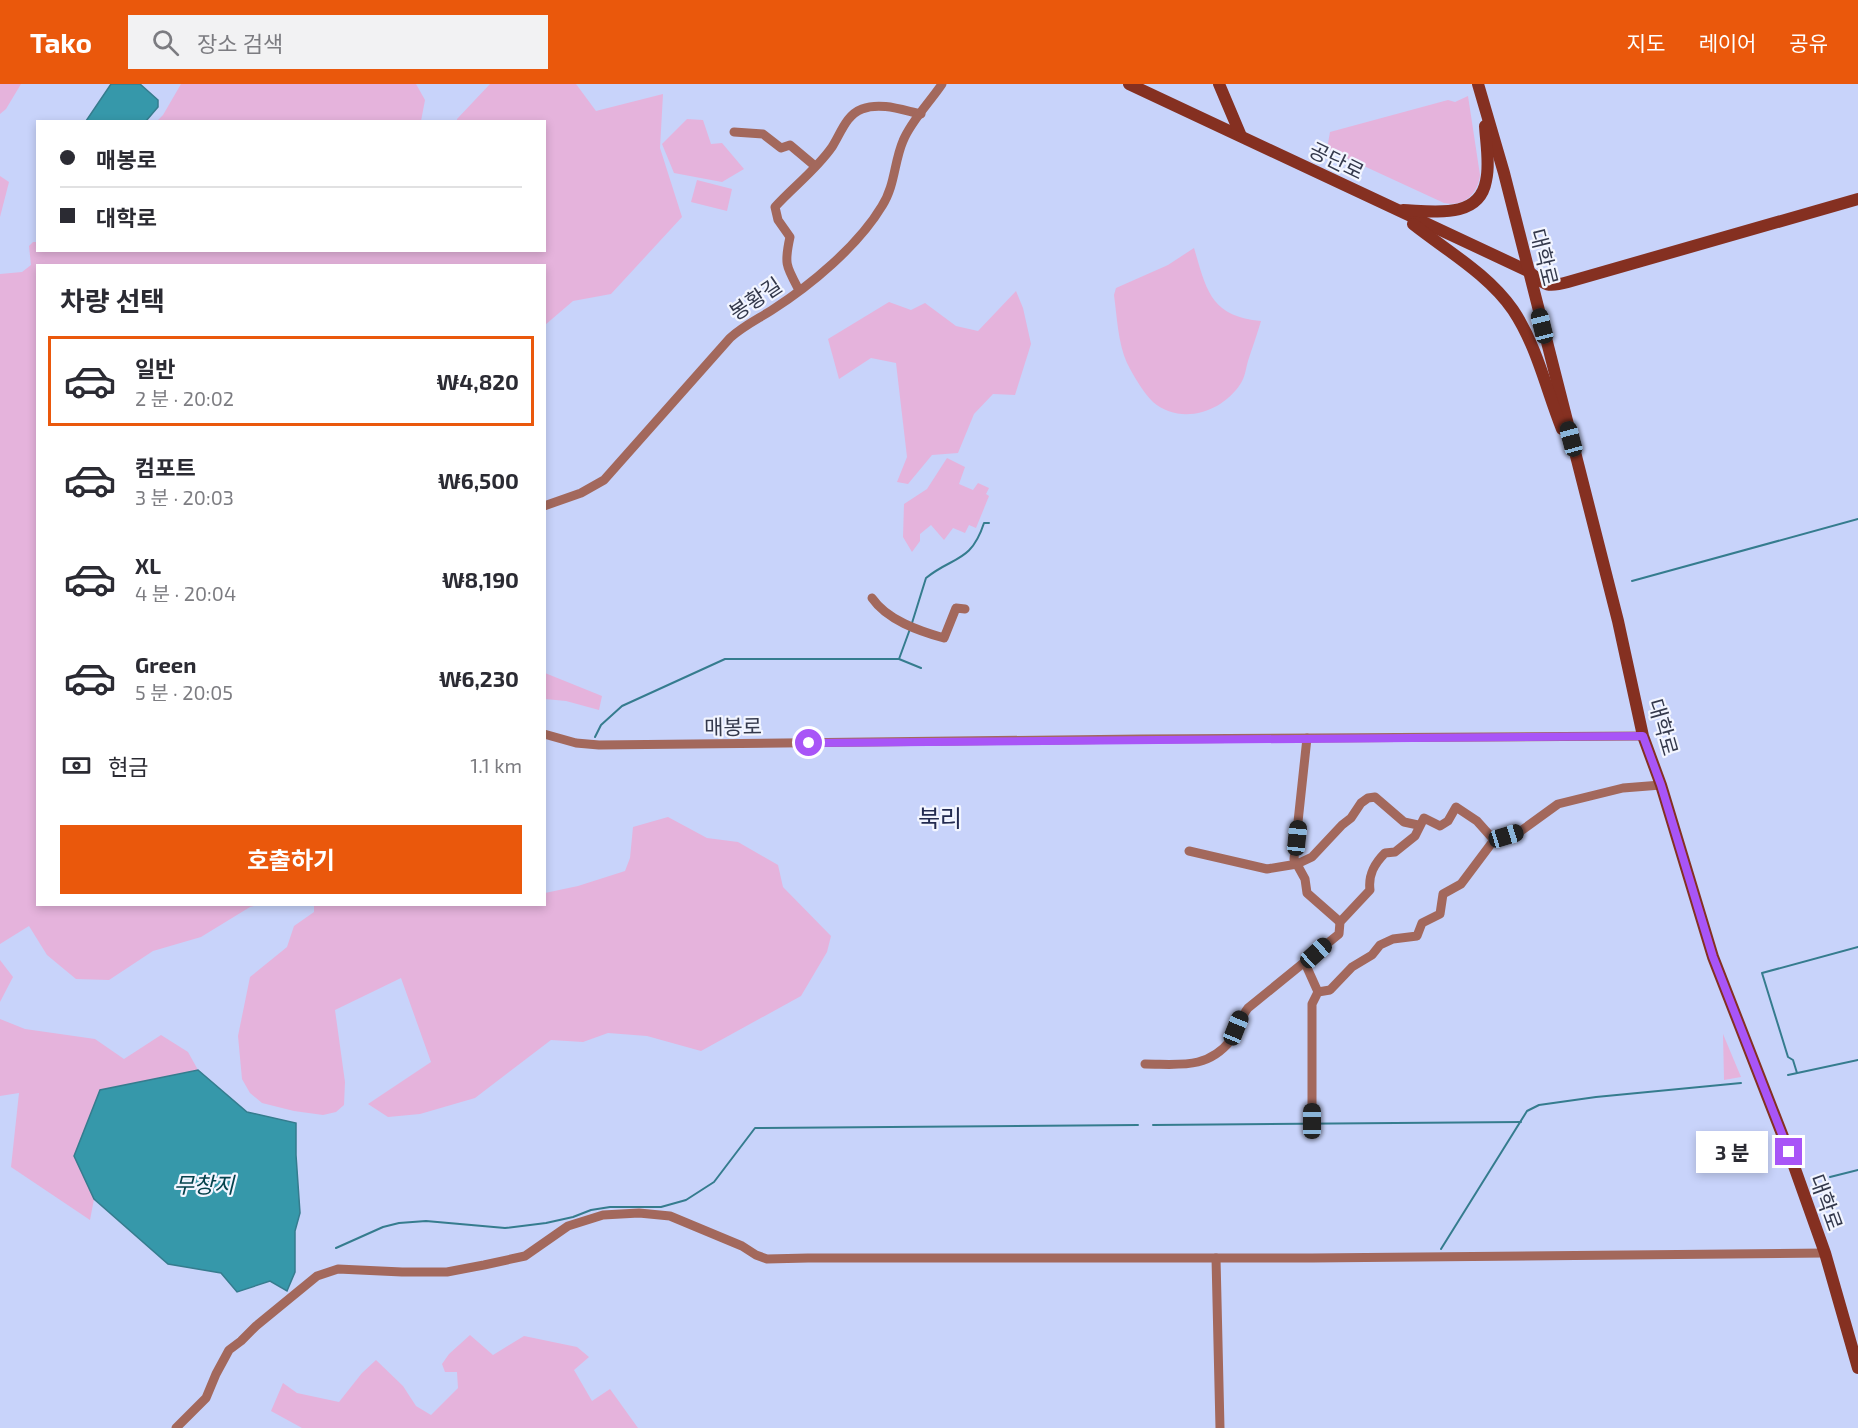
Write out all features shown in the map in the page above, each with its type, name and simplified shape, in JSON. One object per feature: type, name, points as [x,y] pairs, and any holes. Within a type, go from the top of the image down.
[{"type":"main road","name":"공단로","points":[[1129,84],[1528,271],[1545,285],[1553,286],[1858,199]]},
{"type":"main road","points":[[1219,84],[1241,136]]},
{"type":"main road","name":"대학로","points":[[1478,84],[1504,173],[1618,621],[1643,736],[1661,785],[1713,957],[1789,1152],[1824,1253],[1858,1368]]},
{"type":"main road","points":[[1395,210],[1446,212],[1460,210],[1474,203],[1481,194],[1486,181],[1484,106]]},
{"type":"main road","points":[[1395,210],[1470,266],[1513,310],[1535,351],[1582,482]]},
{"type":"street","name":"봉황길","points":[[546,505],[581,493],[604,480],[730,338],[743,326],[773,309],[799,290],[854,241],[882,206],[893,183],[904,139],[942,84]]},
{"type":"street","points":[[799,290],[787,268],[786,257],[790,237],[778,220],[775,207],[793,191],[831,148],[852,113],[880,105],[921,114]]},
{"type":"street","points":[[734,132],[763,134],[781,148],[790,145],[815,166]]},
{"type":"street","points":[[872,598],[878,607],[913,627],[944,638],[961,609]]},
{"type":"street","name":"매봉로","points":[[546,735],[587,745],[1643,736]]},
{"type":"street","points":[[1307,738],[1294,859],[1305,879],[1307,893],[1340,922]]},
{"type":"street","points":[[1318,992],[1330,990],[1352,968],[1372,955],[1380,945],[1393,939],[1417,936],[1422,923],[1440,914],[1443,894],[1461,884],[1494,840],[1518,833],[1558,804],[1623,788],[1661,785]]},
{"type":"street","points":[[1189,851],[1268,869],[1297,864],[1312,857],[1341,825],[1351,818],[1361,803],[1368,798],[1375,797],[1404,822],[1418,825]]},
{"type":"street","points":[[1145,1064],[1191,1064],[1213,1058],[1232,1039],[1241,1016],[1248,1008],[1339,934],[1340,922],[1370,891],[1369,879],[1378,860],[1385,853],[1395,852],[1414,836],[1418,825],[1424,818],[1440,826],[1448,821],[1456,807],[1477,821],[1494,840]]},
{"type":"street","points":[[1305,963],[1318,992]]},
{"type":"street","points":[[1312,1121],[1312,1004],[1318,992]]},
{"type":"street","points":[[176,1428],[206,1398],[229,1350],[317,1276],[338,1269],[447,1272],[484,1265],[525,1256],[568,1226],[603,1215],[639,1213],[670,1216],[742,1246],[756,1255],[775,1260],[808,1257],[1216,1258],[1824,1253]]},
{"type":"street","points":[[1216,1258],[1220,1428]]},
{"type":"shaded area","points":[[0,84],[21,84],[6,109],[0,114]]},
{"type":"shaded area","points":[[181,84],[416,84],[425,100],[421,120],[158,120]]},
{"type":"shaded area","points":[[490,84],[576,84],[596,111],[663,94],[660,148],[682,217],[611,294],[573,301],[546,324],[546,264],[36,264],[36,906],[254,906],[201,937],[153,951],[109,980],[76,979],[47,955],[29,926],[0,944],[0,274],[22,272],[31,265],[29,246],[33,242],[36,242],[36,252],[546,252],[546,120],[457,119]]},
{"type":"shaded area","points":[[1468,96],[1480,175],[1473,193],[1464,201],[1444,203],[1327,149],[1330,132],[1448,100],[1455,102]]},
{"type":"shaded area","points":[[687,119],[703,120],[711,144],[722,143],[744,169],[722,182],[674,173],[662,144]]},
{"type":"shaded area","points":[[0,176],[9,182],[0,217]]},
{"type":"shaded area","points":[[697,180],[732,189],[727,211],[691,202]]},
{"type":"shaded area","points":[[1194,248],[1208,289],[1221,307],[1231,314],[1261,321],[1241,383],[1224,402],[1201,412],[1188,414],[1164,409],[1153,402],[1138,383],[1127,363],[1122,347],[1114,295],[1116,288],[1168,265]]},
{"type":"shaded area","points":[[1016,291],[1023,308],[1031,344],[1015,395],[993,394],[974,414],[958,453],[932,455],[908,484],[897,482],[907,457],[896,363],[871,358],[839,379],[828,339],[889,302],[911,310],[925,303],[956,326],[978,331]]},
{"type":"shaded area","points":[[947,458],[965,467],[959,484],[973,490],[978,483],[989,488],[986,494],[989,496],[976,528],[969,525],[965,533],[953,528],[944,540],[931,525],[920,534],[920,541],[912,552],[903,537],[904,504],[927,489]]},
{"type":"shaded area","points":[[546,673],[602,696],[599,710],[566,701],[546,699]]},
{"type":"shaded area","points":[[668,817],[707,838],[738,842],[778,865],[783,887],[831,936],[827,952],[801,996],[701,1051],[647,1036],[608,1033],[583,1042],[551,1040],[475,1098],[420,1114],[388,1117],[368,1104],[431,1062],[401,978],[335,1010],[345,1082],[344,1105],[336,1112],[323,1115],[294,1111],[262,1103],[250,1093],[242,1079],[238,1036],[250,977],[287,947],[294,926],[314,912],[314,906],[546,906],[546,893],[578,886],[625,871],[630,858],[633,827]]},
{"type":"shaded area","points":[[0,960],[13,977],[0,1002]]},
{"type":"shaded area","points":[[0,1019],[25,1029],[95,1039],[124,1059],[161,1035],[188,1052],[198,1070],[100,1090],[74,1156],[94,1199],[90,1220],[11,1167],[19,1093],[0,1096]]},
{"type":"shaded area","points":[[1723,1034],[1741,1077],[1724,1080]]},
{"type":"shaded area","points":[[470,1335],[493,1355],[524,1336],[577,1347],[589,1357],[574,1370],[592,1401],[610,1389],[638,1428],[302,1428],[271,1411],[283,1383],[297,1393],[339,1402],[362,1373],[376,1360],[403,1386],[416,1406],[431,1415],[458,1388],[457,1372],[445,1372],[442,1364],[449,1354]]},
{"type":"water","points":[[111,84],[140,84],[158,100],[158,107],[147,120],[87,120]]},
{"type":"water","name":"무창지","points":[[198,1070],[247,1112],[296,1123],[300,1213],[295,1231],[295,1272],[287,1291],[270,1281],[237,1292],[221,1273],[168,1264],[94,1199],[74,1156],[100,1090]]},
{"type":"waterway","points":[[1632,581],[1858,519]]},
{"type":"waterway","points":[[912,623],[926,578],[967,552],[979,536],[984,523],[989,523]]},
{"type":"waterway","points":[[899,659],[910,629]]},
{"type":"waterway","points":[[595,737],[601,725],[622,706],[725,659],[899,659],[921,668]]},
{"type":"waterway","points":[[1797,1073],[1793,1060],[1788,1057],[1762,973],[1858,947]]},
{"type":"waterway","points":[[1788,1075],[1858,1060]]},
{"type":"waterway","points":[[1441,1249],[1527,1111],[1539,1105],[1596,1097],[1741,1083]]},
{"type":"waterway","points":[[1153,1125],[1521,1122]]},
{"type":"waterway","points":[[336,1248],[383,1227],[399,1223],[426,1221],[505,1228],[546,1223],[610,1207],[661,1207],[686,1200],[714,1182],[755,1128],[1138,1125]]},
{"type":"waterway","points":[[1830,1177],[1858,1170]]},
{"type":"district","name":"북리","points":[[940,817]]},
{"type":"route","points":[[809,743],[1643,736],[1661,785],[1713,957],[1789,1152]]}]
